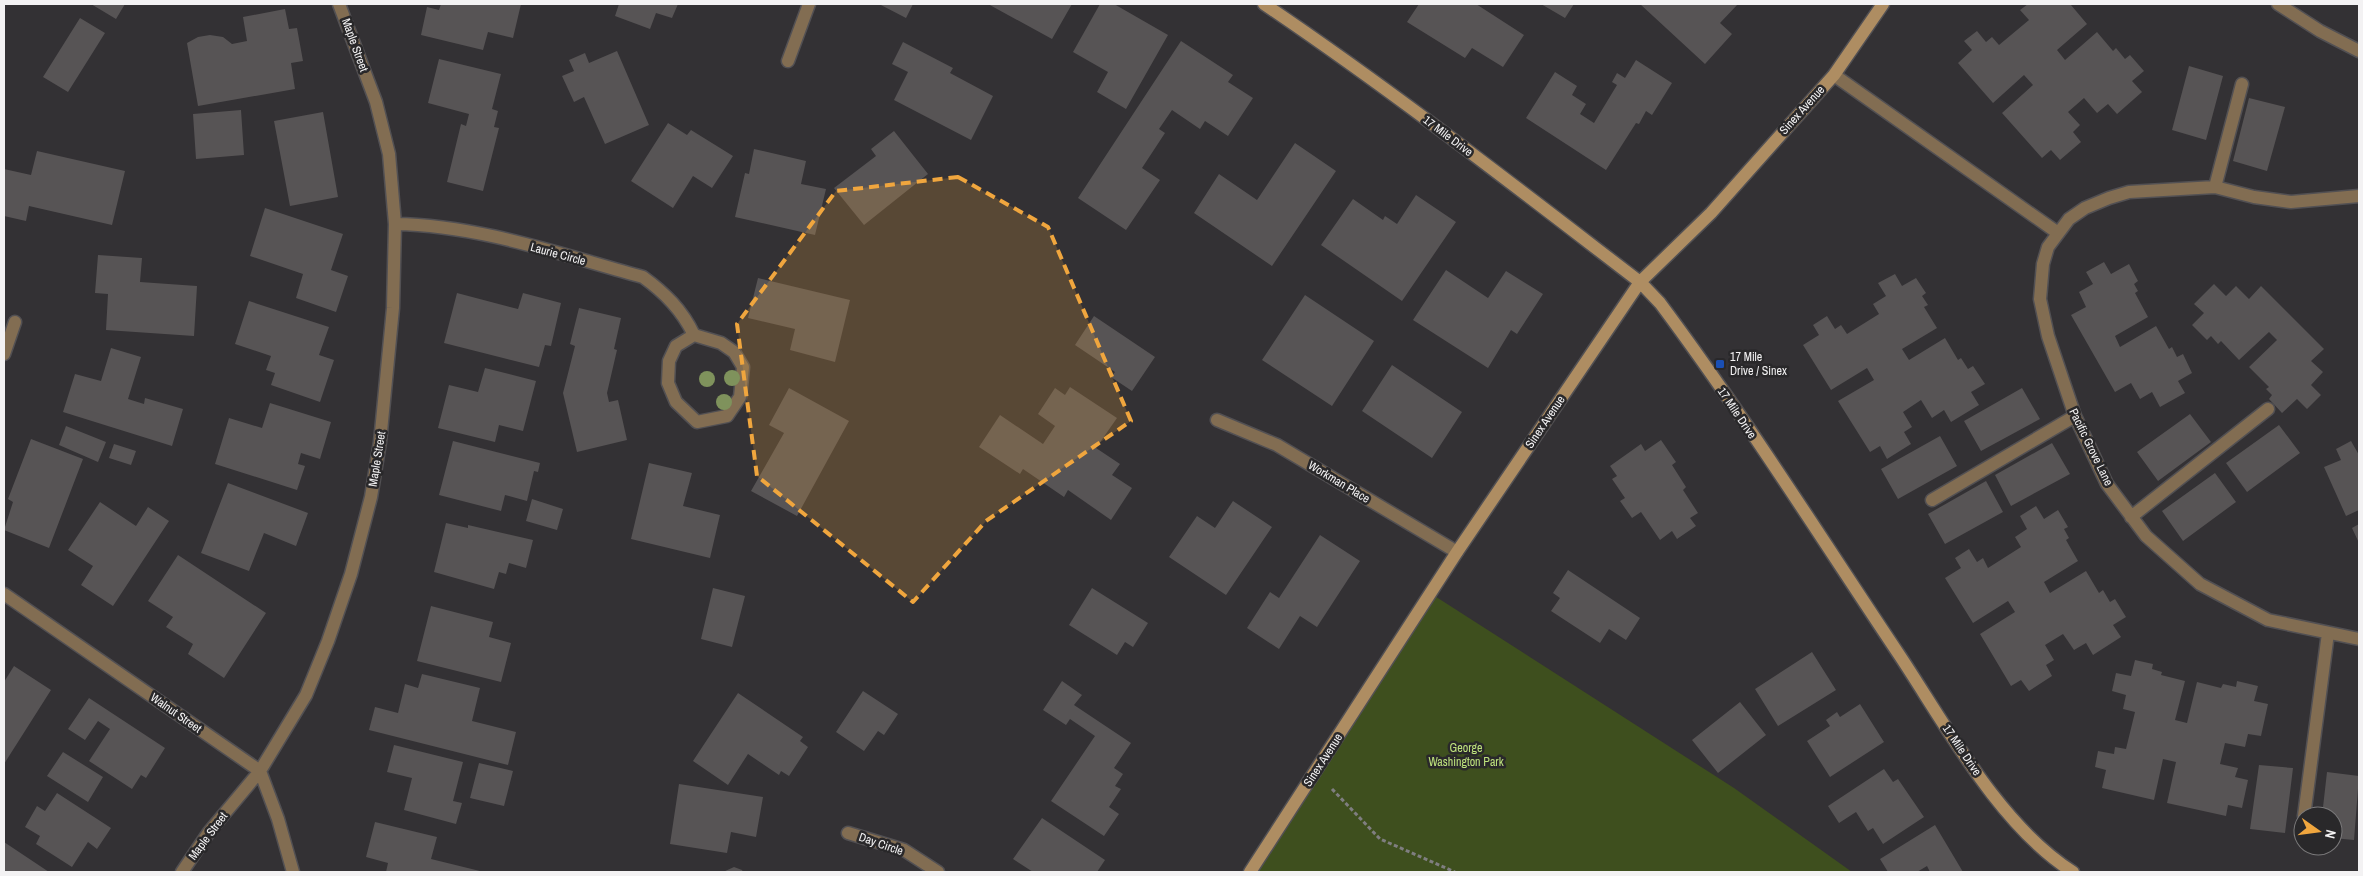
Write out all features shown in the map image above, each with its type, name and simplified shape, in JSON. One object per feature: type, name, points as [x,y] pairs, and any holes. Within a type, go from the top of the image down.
[{"type":"main road","name":"17 Mile Drive","points":[[1264,4],[1353,64],[1640,282],[1660,303],[1682,332],[1982,780],[2027,833],[2073,872]]},
{"type":"main road","name":"Sinex Avenue","points":[[1250,872],[1457,552],[1640,282],[1711,214],[1834,75],[1882,4]]},
{"type":"street","name":"Maple Street","points":[[182,872],[209,832],[260,771],[306,696],[328,641],[351,574],[371,497],[380,442],[392,317],[395,224],[389,154],[376,102],[339,4]]},
{"type":"street","points":[[788,61],[809,4]]},
{"type":"street","points":[[2278,4],[2320,31],[2359,51]]},
{"type":"street","points":[[1834,75],[2058,233]]},
{"type":"street","points":[[2215,187],[2242,84]]},
{"type":"street","name":"Pacific Grove Lane","points":[[2359,196],[2291,202],[2254,197],[2215,187],[2129,192],[2116,196],[2086,208],[2068,219],[2048,247],[2043,264],[2040,299],[2048,336],[2075,416],[2107,484],[2146,536],[2200,584],[2268,620],[2359,639]]},
{"type":"street","name":"Laurie Circle","points":[[395,224],[429,224],[474,232],[642,277],[661,290],[674,304],[686,318],[694,335]]},
{"type":"street","points":[[4,354],[15,322]]},
{"type":"street","points":[[694,335],[721,343],[734,352],[743,368],[740,397],[727,416],[697,422],[676,402],[668,383],[669,362],[676,346],[694,335]]},
{"type":"street","points":[[2131,517],[2268,409]]},
{"type":"street","points":[[1932,500],[2075,416]]},
{"type":"street","name":"Workman Place","points":[[1217,420],[1277,445],[1457,552]]},
{"type":"street","name":"Walnut Street","points":[[4,594],[260,771]]},
{"type":"street","points":[[2305,806],[2328,634]]},
{"type":"street","points":[[260,771],[278,820],[292,872]]},
{"type":"street","name":"Day Circle","points":[[848,833],[904,850],[938,872]]},
{"type":"path","points":[[1316,772],[1380,839],[1455,872]]},
{"type":"highlighted area","points":[[958,177],[1048,227],[1131,421],[986,521],[913,602],[757,476],[737,324],[836,191]]},
{"type":"green space","name":"George Washington Park","points":[[1430,593],[1734,788],[1852,872],[1250,872]]},
{"type":"building","points":[[91,4],[125,4],[116,19]]},
{"type":"building","points":[[441,4],[521,4],[513,38],[488,32],[483,50],[421,35],[427,7],[439,10]]},
{"type":"building","points":[[619,4],[678,4],[672,18],[656,13],[650,29],[615,16]]},
{"type":"building","points":[[879,4],[913,4],[906,18]]},
{"type":"building","points":[[988,4],[1072,4],[1052,39]]},
{"type":"building","points":[[1100,4],[1114,4],[1168,35],[1126,109],[1097,92],[1108,72],[1073,52]]},
{"type":"building","points":[[1419,4],[1476,4],[1524,35],[1503,67],[1472,48],[1465,58],[1407,22]]},
{"type":"building","points":[[1541,4],[1574,4],[1565,18]]},
{"type":"building","points":[[1640,4],[1738,4],[1720,23],[1732,34],[1705,64]]},
{"type":"building","points":[[2028,4],[2073,4],[2071,5],[2087,24],[2057,50],[2065,60],[2097,32],[2113,51],[2116,48],[2125,59],[2130,55],[2144,71],[2132,81],[2142,92],[2117,114],[2108,104],[2097,113],[2084,98],[2068,112],[2080,125],[2073,132],[2081,142],[2060,160],[2051,150],[2042,158],[2002,113],[2033,85],[2024,75],[1993,103],[1958,63],[1972,50],[1964,41],[1977,31],[1986,42],[1992,37],[1999,45],[2029,20],[2020,10]]},
{"type":"building","points":[[285,9],[289,29],[297,28],[303,61],[291,63],[295,89],[198,106],[187,43],[198,37],[210,35],[223,37],[232,44],[247,41],[243,17]]},
{"type":"building","points":[[80,18],[105,33],[68,92],[43,77]]},
{"type":"building","points":[[1181,41],[1233,75],[1228,82],[1253,98],[1228,136],[1205,121],[1200,129],[1172,110],[1159,129],[1165,133],[1142,168],[1160,180],[1126,230],[1078,198]]},
{"type":"building","points":[[903,42],[953,68],[950,73],[993,96],[971,140],[894,100],[908,72],[892,64]]},
{"type":"building","points":[[617,51],[649,125],[605,144],[584,97],[574,102],[562,76],[574,71],[569,60],[585,53],[589,63]]},
{"type":"building","points":[[439,59],[501,74],[492,109],[498,111],[494,127],[499,128],[483,191],[447,182],[461,124],[466,126],[469,114],[428,103]]},
{"type":"building","points":[[1636,60],[1672,83],[1652,115],[1646,111],[1639,124],[1636,123],[1606,170],[1526,118],[1555,72],[1577,86],[1572,95],[1586,104],[1580,114],[1594,123],[1617,85],[1612,82],[1617,73],[1625,78]]},
{"type":"building","points":[[2189,66],[2223,76],[2206,140],[2172,130]]},
{"type":"building","points":[[2249,98],[2285,107],[2267,171],[2233,161]]},
{"type":"building","points":[[241,110],[244,155],[196,159],[193,114]]},
{"type":"building","points":[[323,112],[338,197],[290,206],[274,121]]},
{"type":"building","points":[[668,123],[687,135],[691,130],[733,156],[712,188],[693,176],[673,208],[631,181]]},
{"type":"building","points":[[894,131],[928,174],[864,225],[834,188],[876,156],[871,149]]},
{"type":"building","points":[[1295,143],[1336,171],[1272,266],[1194,213],[1219,174],[1257,200]]},
{"type":"building","points":[[754,149],[806,161],[801,184],[826,189],[815,235],[735,217],[745,173],[749,174]]},
{"type":"building","points":[[37,151],[125,171],[112,225],[29,206],[26,221],[4,216],[4,169],[31,175]]},
{"type":"building","points":[[1416,195],[1456,222],[1402,301],[1321,245],[1353,199],[1383,220],[1385,216],[1397,224]]},
{"type":"building","points":[[265,208],[343,234],[331,270],[348,276],[336,312],[296,298],[303,274],[250,256]]},
{"type":"building","points":[[98,255],[142,258],[140,282],[197,286],[194,336],[106,330],[108,294],[95,293]]},
{"type":"building","points":[[2104,262],[2111,274],[2129,264],[2138,281],[2134,284],[2138,291],[2135,293],[2148,317],[2115,336],[2120,347],[2156,326],[2169,349],[2172,347],[2177,357],[2183,354],[2192,373],[2178,381],[2185,393],[2160,407],[2152,392],[2140,399],[2131,383],[2115,392],[2071,315],[2086,307],[2079,292],[2093,284],[2086,272]]},
{"type":"building","points":[[1446,270],[1488,298],[1506,271],[1543,294],[1517,334],[1511,330],[1488,368],[1413,320]]},
{"type":"building","points":[[1895,274],[1902,286],[1916,278],[1926,293],[1922,296],[1928,305],[1924,307],[1937,328],[1902,349],[1909,360],[1945,338],[1958,360],[1961,358],[1968,369],[1973,366],[1985,384],[1971,392],[1979,405],[1951,422],[1944,410],[1932,418],[1921,400],[1903,412],[1912,427],[1904,432],[1911,444],[1887,459],[1880,446],[1870,452],[1838,401],[1874,380],[1867,368],[1831,390],[1803,345],[1819,335],[1813,325],[1827,316],[1835,329],[1841,325],[1847,334],[1879,314],[1873,304],[1886,296],[1878,283]]},
{"type":"building","points":[[758,278],[850,300],[835,362],[790,350],[795,329],[748,318]]},
{"type":"building","points":[[2214,284],[2226,296],[2236,286],[2249,299],[2261,286],[2324,349],[2311,361],[2323,372],[2311,385],[2321,395],[2307,409],[2297,399],[2282,413],[2269,399],[2272,395],[2266,389],[2269,387],[2249,367],[2277,340],[2269,332],[2239,360],[2221,341],[2218,344],[2211,336],[2207,340],[2192,325],[2204,313],[2194,304]]},
{"type":"building","points":[[457,293],[518,309],[523,293],[561,303],[551,346],[545,345],[539,367],[444,343]]},
{"type":"building","points":[[1305,295],[1374,341],[1332,406],[1262,360]]},
{"type":"building","points":[[249,301],[329,327],[319,355],[334,360],[320,402],[271,385],[275,373],[266,370],[271,356],[235,344]]},
{"type":"building","points":[[579,308],[621,318],[614,349],[617,350],[607,393],[609,402],[618,400],[627,440],[577,452],[563,393],[575,346],[570,344]]},
{"type":"building","points":[[1094,316],[1155,357],[1132,391],[1111,377],[1115,372],[1075,345]]},
{"type":"building","points":[[111,348],[141,357],[128,399],[144,404],[145,398],[183,409],[172,446],[63,412],[75,374],[101,381]]},
{"type":"building","points":[[1392,365],[1462,412],[1432,458],[1362,411]]},
{"type":"building","points":[[485,368],[536,381],[523,431],[499,425],[495,442],[438,428],[449,385],[478,392]]},
{"type":"building","points":[[1070,387],[1117,418],[1096,448],[1120,464],[1112,475],[1132,488],[1111,520],[1068,490],[1064,497],[1023,469],[1020,474],[979,447],[1000,415],[1043,444],[1055,426],[1038,414],[1055,388],[1065,395]]},
{"type":"building","points":[[789,388],[849,421],[797,516],[751,491],[784,433],[769,425]]},
{"type":"building","points":[[2022,388],[2040,419],[1981,451],[1964,421]]},
{"type":"building","points":[[270,403],[331,422],[320,459],[301,453],[298,464],[305,466],[297,490],[215,464],[229,418],[262,428]]},
{"type":"building","points":[[2190,414],[2211,442],[2158,481],[2137,452]]},
{"type":"building","points":[[2279,425],[2300,453],[2247,492],[2226,463]]},
{"type":"building","points":[[66,426],[106,442],[98,462],[59,445]]},
{"type":"building","points":[[1940,436],[1957,466],[1898,499],[1881,469]]},
{"type":"building","points":[[31,439],[83,459],[49,548],[4,530],[13,502],[8,499]]},
{"type":"building","points":[[1661,440],[1676,462],[1672,465],[1686,487],[1683,490],[1698,513],[1690,518],[1696,526],[1677,539],[1672,531],[1660,540],[1641,512],[1632,518],[1620,501],[1625,498],[1612,479],[1617,476],[1610,466],[1641,444],[1645,451]]},
{"type":"building","points":[[453,441],[540,463],[538,472],[534,471],[527,501],[505,495],[501,511],[439,495]]},
{"type":"building","points":[[2351,441],[2359,455],[2359,510],[2346,516],[2324,467],[2341,460],[2336,449]]},
{"type":"building","points":[[2052,443],[2070,474],[2011,506],[1995,475]]},
{"type":"building","points":[[114,444],[136,451],[131,465],[109,458]]},
{"type":"building","points":[[649,463],[692,473],[683,506],[720,515],[710,558],[631,539]]},
{"type":"building","points":[[2215,473],[2236,502],[2183,541],[2162,511]]},
{"type":"building","points":[[1986,481],[2003,512],[1945,544],[1928,514]]},
{"type":"building","points":[[228,483],[308,513],[296,546],[264,533],[249,571],[201,553]]},
{"type":"building","points":[[532,499],[563,509],[557,530],[526,521]]},
{"type":"building","points":[[1233,501],[1272,527],[1226,595],[1169,557],[1197,516],[1215,528]]},
{"type":"building","points":[[100,502],[136,526],[148,507],[169,521],[113,606],[81,585],[93,566],[68,550]]},
{"type":"building","points":[[2036,506],[2044,519],[2058,510],[2068,527],[2064,529],[2069,538],[2066,540],[2078,561],[2044,582],[2050,593],[2086,571],[2099,593],[2103,590],[2110,602],[2115,599],[2126,617],[2113,625],[2121,637],[2093,655],[2086,643],[2074,650],[2063,634],[2045,645],[2054,660],[2046,665],[2052,676],[2029,691],[2021,680],[2011,686],[1980,634],[2015,612],[2008,601],[1973,623],[1945,578],[1961,568],[1955,558],[1969,549],[1977,562],[1983,558],[1988,568],[2021,547],[2015,537],[2027,529],[2020,516]]},
{"type":"building","points":[[446,523],[468,528],[468,525],[533,540],[526,568],[509,563],[506,574],[499,572],[494,589],[434,572]]},
{"type":"building","points":[[2359,524],[2359,543],[2352,528]]},
{"type":"building","points":[[1320,535],[1360,561],[1317,627],[1300,616],[1279,649],[1247,628],[1270,592],[1279,598]]},
{"type":"building","points":[[178,555],[266,613],[224,678],[188,654],[193,644],[166,627],[173,617],[148,601]]},
{"type":"building","points":[[1568,570],[1640,618],[1626,640],[1609,629],[1600,643],[1551,611],[1560,598],[1553,593]]},
{"type":"building","points":[[713,588],[745,596],[732,647],[701,639]]},
{"type":"building","points":[[1092,588],[1148,623],[1133,647],[1125,642],[1117,655],[1069,625]]},
{"type":"building","points":[[431,606],[493,622],[489,637],[511,643],[501,682],[417,661]]},
{"type":"building","points":[[1812,652],[1836,690],[1778,726],[1755,689]]},
{"type":"building","points":[[2135,660],[2153,664],[2152,669],[2162,672],[2161,675],[2185,681],[2175,720],[2187,723],[2197,682],[2221,688],[2223,684],[2236,687],[2237,681],[2258,686],[2254,701],[2268,704],[2261,736],[2248,734],[2245,747],[2225,743],[2220,764],[2238,768],[2235,777],[2248,780],[2242,808],[2228,805],[2226,816],[2167,803],[2176,762],[2163,759],[2154,800],[2102,788],[2106,770],[2095,767],[2098,751],[2114,754],[2115,747],[2126,749],[2135,712],[2123,709],[2126,695],[2112,691],[2116,673],[2131,676]]},
{"type":"building","points":[[14,666],[51,690],[4,764],[4,682]]},
{"type":"building","points":[[422,674],[480,688],[472,721],[516,732],[508,765],[369,730],[375,707],[398,713],[405,684],[418,688]]},
{"type":"building","points":[[1062,681],[1082,695],[1074,705],[1131,743],[1114,768],[1123,774],[1115,786],[1121,789],[1109,807],[1119,814],[1104,836],[1051,801],[1095,736],[1070,719],[1066,725],[1043,710]]},
{"type":"building","points":[[863,691],[898,714],[884,735],[878,731],[864,751],[836,732]]},
{"type":"building","points":[[738,693],[803,737],[800,741],[808,747],[789,776],[781,771],[779,775],[748,754],[728,785],[693,761]]},
{"type":"building","points":[[89,698],[165,748],[146,778],[141,775],[132,789],[89,761],[110,729],[98,721],[85,740],[68,729]]},
{"type":"building","points":[[1740,702],[1766,735],[1718,773],[1692,740]]},
{"type":"building","points":[[1860,704],[1884,742],[1830,777],[1807,741],[1830,726],[1826,720],[1837,712],[1840,717]]},
{"type":"building","points":[[394,745],[463,762],[453,801],[462,803],[456,824],[404,810],[412,778],[387,772]]},
{"type":"building","points":[[63,752],[103,777],[88,802],[47,776]]},
{"type":"building","points":[[479,763],[513,771],[504,806],[470,798]]},
{"type":"building","points":[[2259,765],[2293,768],[2285,833],[2250,829]]},
{"type":"building","points":[[1884,769],[1893,782],[1898,779],[1924,817],[1883,844],[1873,828],[1868,831],[1856,812],[1839,823],[1828,806]]},
{"type":"building","points":[[2327,772],[2359,776],[2354,840],[2343,839],[2343,806],[2323,806]]},
{"type":"building","points":[[679,784],[763,797],[756,837],[731,832],[727,853],[670,844]]},
{"type":"building","points":[[57,793],[111,828],[97,849],[88,842],[72,867],[36,844],[40,836],[25,827],[37,806],[45,811]]},
{"type":"building","points":[[1042,818],[1105,860],[1097,872],[1033,872],[1013,859]]},
{"type":"building","points":[[375,822],[437,837],[431,859],[484,872],[386,872],[388,863],[366,857]]},
{"type":"building","points":[[1935,825],[1963,872],[1930,872],[1927,866],[1917,872],[1888,872],[1880,859]]},
{"type":"building","points":[[4,842],[49,872],[4,872]]},
{"type":"building","points":[[734,867],[743,872],[723,872]]},
{"type":"place","name":"17 Mile Drive / Sinex","points":[[1720,364]]}]
